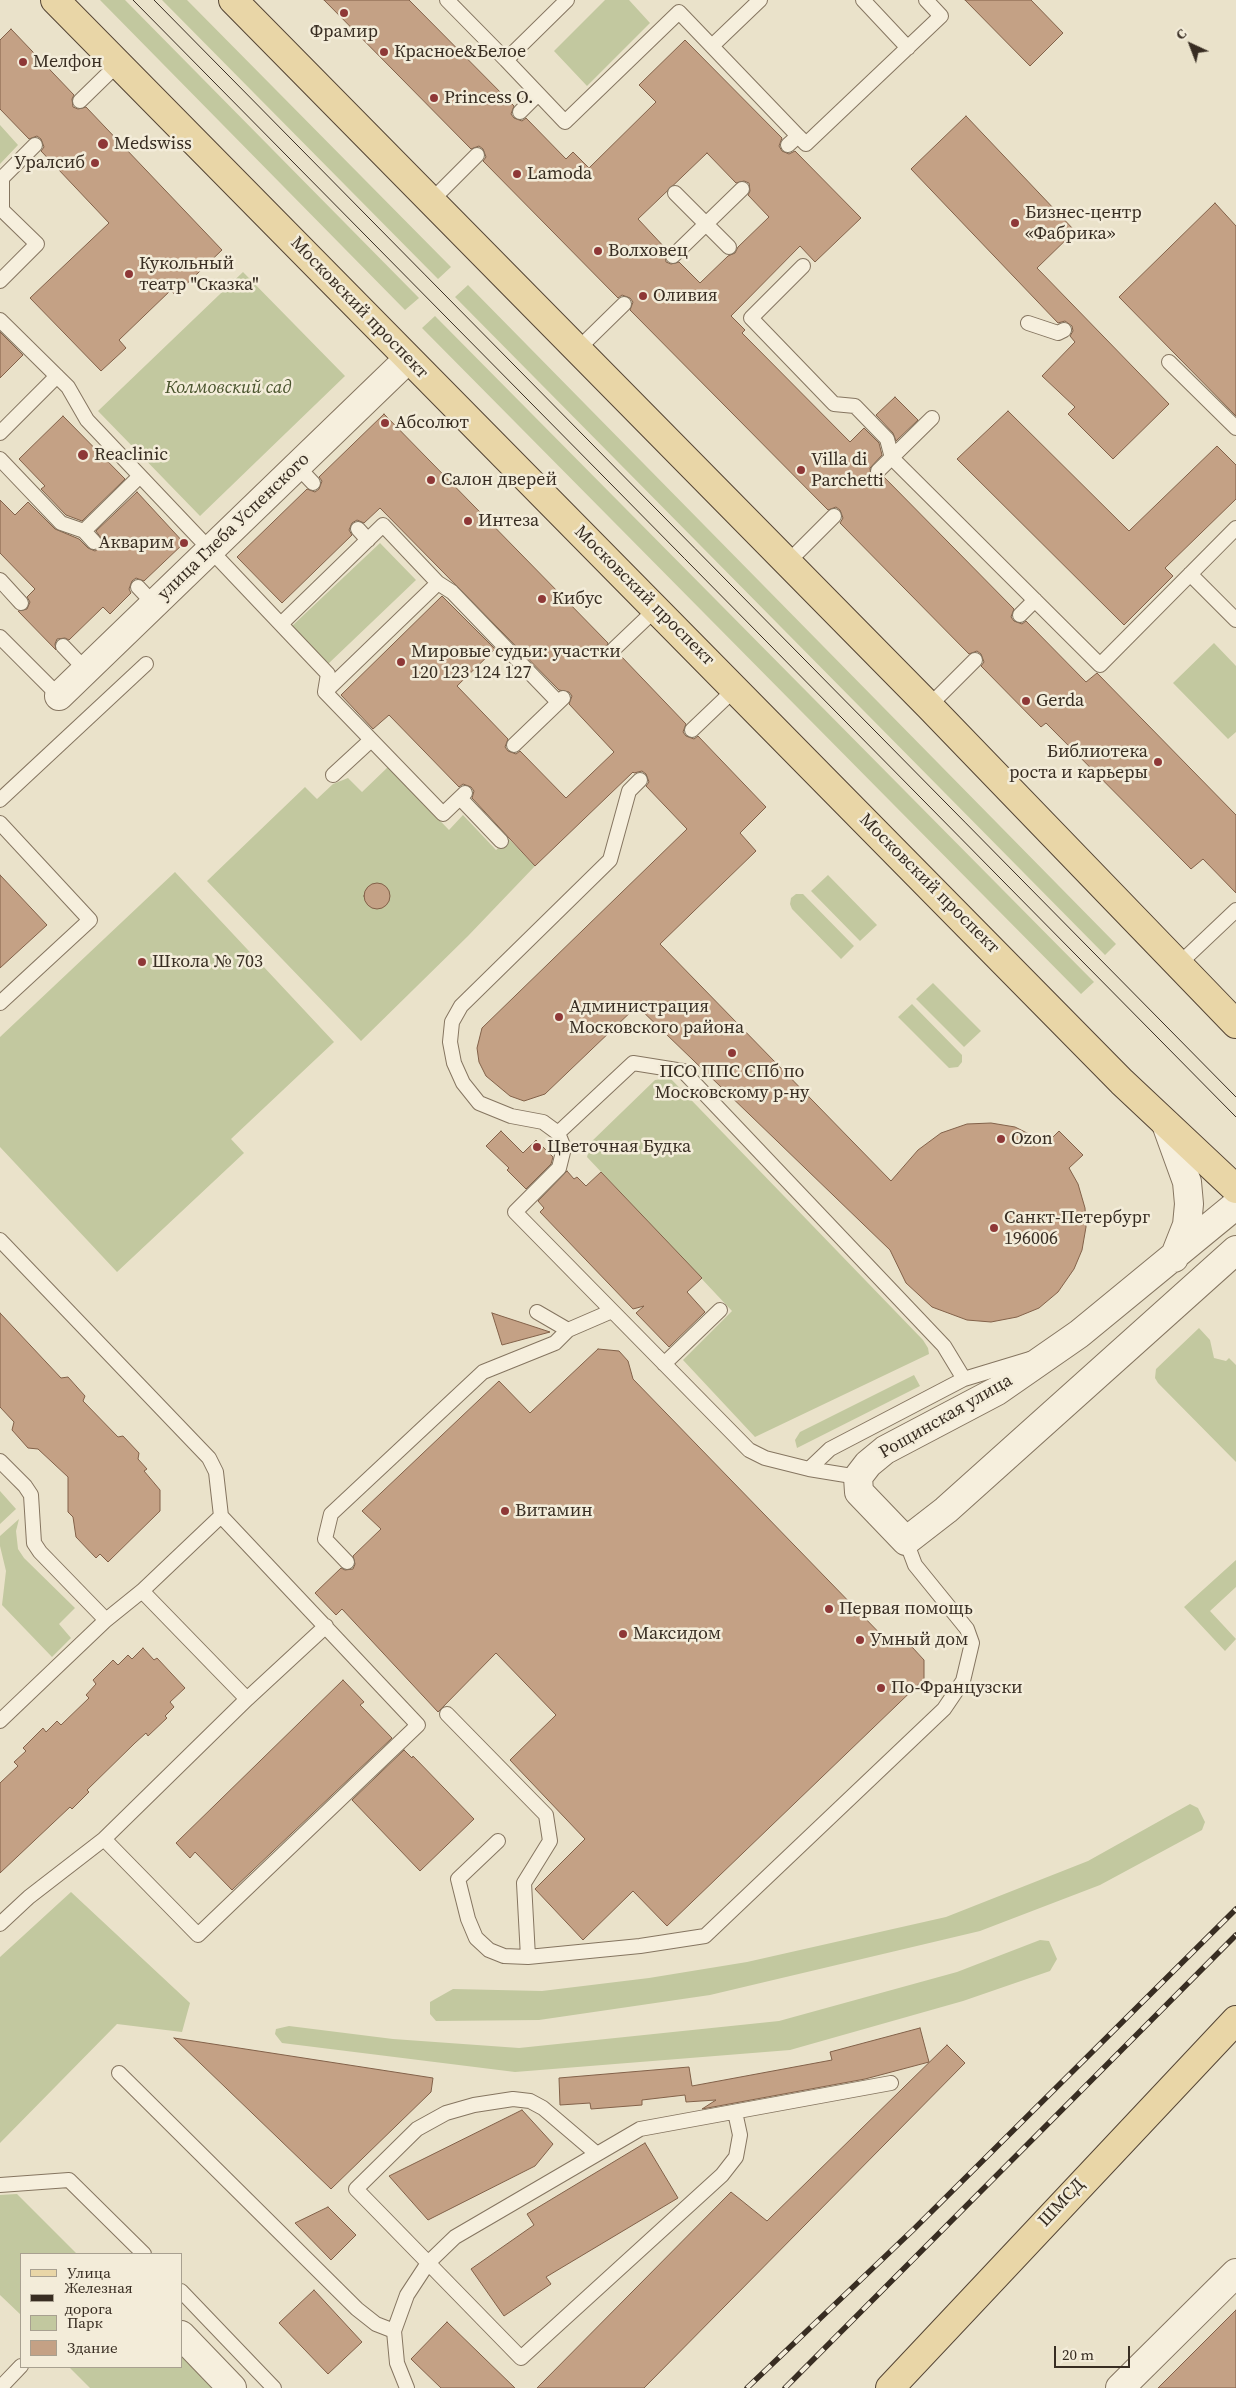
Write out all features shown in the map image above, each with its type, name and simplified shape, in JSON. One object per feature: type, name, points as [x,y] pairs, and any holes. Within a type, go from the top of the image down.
[{"type":"main road","name":"Московский проспект","points":[[55,0],[1122,1082],[1236,1188]]},
{"type":"main road","points":[[233,0],[929,706],[1236,1024]]},
{"type":"main road","name":"ШМСД","points":[[890,2388],[1236,2020]]},
{"type":"main road","name":"ШМСД","points":[[909,2388],[1236,2037]]},
{"type":"street","name":"улица Глеба Успенского","points":[[59,696],[86,670],[146,596],[210,550],[305,474],[408,359]]},
{"type":"street","points":[[1166,1124],[1187,1182],[1189,1204],[1186,1225],[1174,1258]]},
{"type":"street","name":"Рощинская улица","points":[[858,1477],[868,1464],[885,1450],[997,1391],[1112,1309],[1236,1205]]},
{"type":"street","points":[[858,1477],[859,1492],[906,1541],[961,1497],[1236,1250]]},
{"type":"street","points":[[1120,2388],[1236,2273]]},
{"type":"street","points":[[182,2336],[232,2388]]},
{"type":"lane","points":[[447,0],[565,122],[679,12],[712,46],[793,140],[806,144],[941,16],[926,0]]},
{"type":"lane","points":[[506,60],[567,0]]},
{"type":"lane","points":[[712,46],[760,0]]},
{"type":"lane","points":[[863,0],[908,48]]},
{"type":"lane","points":[[80,101],[119,63]]},
{"type":"lane","points":[[520,112],[538,94]]},
{"type":"lane","points":[[0,281],[37,244],[1,211],[2,178],[35,145]]},
{"type":"lane","points":[[431,201],[477,155]]},
{"type":"lane","points":[[673,256],[742,189]]},
{"type":"lane","points":[[675,193],[728,247]]},
{"type":"lane","points":[[803,266],[751,318],[834,404],[855,406],[887,439],[892,458],[1100,665],[1236,528]]},
{"type":"lane","points":[[577,350],[624,304]]},
{"type":"lane","points":[[0,320],[68,386],[87,420],[328,674],[325,692]]},
{"type":"lane","points":[[1028,323],[1058,333],[1064,330]]},
{"type":"lane","points":[[1169,362],[1236,428]]},
{"type":"lane","points":[[0,433],[57,376]]},
{"type":"lane","points":[[878,471],[932,418]]},
{"type":"lane","points":[[0,459],[61,523],[84,531],[94,542]]},
{"type":"lane","points":[[84,531],[140,476]]},
{"type":"lane","points":[[788,563],[834,516]]},
{"type":"lane","points":[[281,624],[383,525],[438,583],[452,592],[561,700],[514,745]]},
{"type":"lane","points":[[358,529],[368,540]]},
{"type":"lane","points":[[1190,574],[1236,620]]},
{"type":"lane","points":[[0,580],[21,602]]},
{"type":"lane","points":[[325,692],[438,583]]},
{"type":"lane","points":[[1020,615],[1035,600]]},
{"type":"lane","points":[[614,649],[656,609]]},
{"type":"lane","points":[[0,637],[59,696]]},
{"type":"lane","points":[[63,646],[86,670]]},
{"type":"lane","points":[[929,706],[975,660]]},
{"type":"lane","points":[[0,800],[146,664]]},
{"type":"lane","points":[[692,730],[735,689]]},
{"type":"lane","points":[[325,692],[443,814],[462,796],[501,841]]},
{"type":"lane","points":[[334,775],[371,740]]},
{"type":"lane","points":[[640,780],[629,791],[610,860],[461,1006],[452,1022],[450,1042],[454,1064],[463,1082],[479,1103],[512,1116],[543,1122],[558,1133],[564,1148],[559,1168],[515,1212],[749,1450],[765,1458],[858,1477]]},
{"type":"lane","points":[[0,823],[90,920],[0,1003]]},
{"type":"lane","points":[[1179,964],[1236,910]]},
{"type":"lane","points":[[558,1133],[633,1062],[683,1071],[944,1346],[964,1379]]},
{"type":"lane","points":[[0,1240],[208,1458],[216,1472],[221,1516],[418,1725],[198,1935],[104,1839]]},
{"type":"lane","points":[[347,1562],[325,1539],[331,1514],[483,1372],[555,1343],[568,1330],[612,1310]]},
{"type":"lane","points":[[664,1364],[720,1310]]},
{"type":"lane","points":[[537,1312],[568,1330]]},
{"type":"lane","points":[[809,1468],[830,1448],[964,1379],[991,1369],[1048,1354]]},
{"type":"lane","points":[[0,1462],[31,1494],[34,1542],[106,1620]]},
{"type":"lane","points":[[0,1721],[106,1620],[142,1591],[221,1516]]},
{"type":"lane","points":[[498,1841],[458,1879],[468,1919],[476,1938],[489,1950],[504,1956],[528,1956],[640,1946],[705,1936],[944,1709],[963,1681],[972,1643],[967,1629],[915,1565],[906,1541]]},
{"type":"lane","points":[[142,1591],[248,1699]]},
{"type":"lane","points":[[0,1924],[29,1897],[104,1839],[326,1626]]},
{"type":"lane","points":[[448,1714],[546,1815],[550,1841],[524,1883],[528,1956]]},
{"type":"lane","points":[[119,2073],[357,2309],[376,2324],[394,2331]]},
{"type":"lane","points":[[407,2388],[397,2363],[394,2331],[408,2295],[428,2263],[455,2237],[640,2129],[891,2084]]},
{"type":"lane","points":[[597,2154],[543,2108],[530,2101],[513,2099],[474,2105],[446,2113],[417,2130],[356,2189],[521,2358],[722,2175],[736,2157],[740,2135],[736,2112]]},
{"type":"lane","points":[[0,2185],[69,2180],[143,2253]]},
{"type":"lane","points":[[182,2292],[274,2388]]},
{"type":"lane","points":[[4,2386],[20,2367]]},
{"type":"green space","points":[[100,0],[125,0],[419,298],[405,310]]},
{"type":"green space","points":[[162,0],[187,0],[451,267],[438,279]]},
{"type":"green space","points":[[605,0],[629,0],[650,23],[587,86],[554,51]]},
{"type":"green space","points":[[0,125],[18,145],[0,164]]},
{"type":"green space","name":"Колмовский сад","points":[[243,272],[345,376],[200,516],[98,411]]},
{"type":"green space","points":[[468,285],[1116,944],[1105,955],[455,297]]},
{"type":"green space","points":[[435,316],[1094,982],[1081,994],[422,328]]},
{"type":"green space","points":[[380,543],[416,580],[328,664],[292,626]]},
{"type":"green space","points":[[1214,643],[1236,666],[1236,732],[1228,739],[1173,683]]},
{"type":"green space","points":[[388,767],[449,830],[463,815],[496,850],[509,839],[535,866],[468,936],[361,1041],[207,881],[305,787],[317,799],[333,784],[348,778],[362,792]]},
{"type":"green space","points":[[175,872],[334,1042],[231,1139],[244,1153],[117,1272],[0,1147],[0,1037]]},
{"type":"green space","points":[[828,875],[877,925],[860,941],[811,891]]},
{"type":"green space","points":[[796,894],[803,894],[854,946],[841,959],[792,909],[790,904],[791,898]]},
{"type":"green space","points":[[933,983],[981,1031],[964,1047],[916,999]]},
{"type":"green space","points":[[912,1004],[962,1055],[962,1062],[958,1067],[949,1068],[898,1017]]},
{"type":"green space","points":[[670,1078],[923,1340],[929,1354],[755,1437],[683,1360],[732,1311],[587,1157],[591,1142],[655,1080]]},
{"type":"green space","points":[[1199,1328],[1210,1340],[1214,1358],[1226,1361],[1229,1358],[1236,1365],[1236,1462],[1155,1378],[1156,1369]]},
{"type":"green space","points":[[914,1375],[920,1386],[797,1448],[795,1440],[800,1432]]},
{"type":"green space","points":[[0,1491],[16,1509],[0,1524]]},
{"type":"green space","points":[[19,1519],[16,1531],[18,1549],[24,1558],[75,1608],[59,1624],[71,1638],[52,1657],[2,1605],[6,1571],[0,1546],[0,1536]]},
{"type":"green space","points":[[1236,1560],[1236,1587],[1210,1611],[1236,1639],[1225,1651],[1184,1607]]},
{"type":"green space","points":[[1190,1804],[1198,1808],[1205,1822],[1202,1830],[1100,1885],[980,1931],[710,1995],[539,2020],[436,2021],[430,2014],[430,2002],[453,1989],[542,1991],[649,1978],[747,1962],[946,1917],[1088,1861]]},
{"type":"green space","points":[[71,1892],[190,2003],[182,2032],[117,2024],[0,2143],[0,1957]]},
{"type":"green space","points":[[1040,1940],[1049,1941],[1057,1959],[1050,1971],[963,2001],[790,2050],[515,2072],[282,2043],[275,2034],[276,2029],[289,2026],[393,2039],[519,2048],[779,2021],[957,1972]]},
{"type":"green space","points":[[17,2194],[76,2253],[20,2253],[20,2314],[0,2295],[0,2195]]},
{"type":"green space","points":[[182,2353],[214,2388],[90,2388],[70,2368],[182,2368]]},
{"type":"building","points":[[324,0],[409,0],[514,106],[511,114],[514,118],[522,121],[526,118],[566,159],[573,152],[589,168],[656,102],[639,85],[685,40],[782,138],[779,146],[782,151],[789,154],[795,151],[861,218],[815,262],[800,246],[731,316],[745,330],[742,333],[850,442],[864,428],[879,443],[882,455],[870,468],[871,477],[876,480],[884,477],[1014,609],[1011,617],[1014,621],[1022,624],[1026,621],[1086,682],[1097,673],[1236,815],[1236,893],[1203,859],[1191,869],[1046,723],[1041,727],[981,666],[984,662],[981,654],[977,651],[969,654],[840,523],[843,518],[840,510],[836,507],[828,510],[630,310],[633,302],[630,298],[622,295],[618,298],[483,161],[486,157],[483,149],[479,146],[471,149]],"holes":[[[707,153],[736,183],[744,181],[749,183],[750,191],[748,195],[769,217],[738,247],[735,253],[728,256],[700,283],[679,262],[671,264],[666,262],[665,254],[667,250],[638,219]]]},
{"type":"building","points":[[965,0],[1031,0],[1063,33],[1030,66]]},
{"type":"building","points":[[11,29],[74,95],[72,99],[73,107],[78,109],[86,107],[222,250],[175,295],[171,290],[119,340],[126,348],[101,371],[30,298],[109,223],[41,151],[44,147],[41,139],[37,136],[29,139],[0,109],[0,40]]},
{"type":"building","name":"Бизнес-центр «Фабрика»","points":[[966,116],[1075,231],[1037,268],[1169,404],[1113,459],[1068,414],[1075,407],[1042,376],[1075,342],[1070,336],[1073,331],[1072,326],[1065,321],[1058,323],[911,169]]},
{"type":"building","points":[[1215,203],[1236,226],[1236,416],[1119,297]]},
{"type":"building","points":[[0,332],[23,355],[0,378]]},
{"type":"building","points":[[895,397],[918,420],[896,441],[893,433],[876,415]]},
{"type":"building","points":[[1008,411],[1129,531],[1217,446],[1236,465],[1236,499],[1165,568],[1173,576],[1124,625],[957,459]]},
{"type":"building","points":[[384,414],[608,643],[605,651],[608,655],[616,658],[620,655],[686,724],[683,732],[686,736],[694,739],[698,736],[766,807],[740,833],[756,851],[660,944],[891,1181],[918,1150],[941,1133],[967,1124],[991,1123],[1015,1127],[1047,1143],[1059,1131],[1083,1155],[1069,1168],[1078,1184],[1085,1208],[1086,1227],[1082,1250],[1074,1269],[1058,1292],[1039,1308],[1017,1317],[991,1322],[967,1320],[932,1307],[906,1283],[890,1250],[637,1006],[545,1094],[524,1101],[510,1096],[486,1076],[479,1062],[477,1048],[482,1028],[687,829],[646,786],[649,782],[646,774],[642,771],[633,772],[535,866],[472,798],[474,791],[471,787],[463,784],[459,787],[389,715],[373,729],[341,695],[442,596],[495,649],[457,686],[508,739],[505,747],[508,751],[516,754],[520,751],[566,798],[614,752],[569,704],[572,696],[569,692],[559,690],[380,508],[364,523],[357,520],[352,523],[349,530],[352,535],[282,603],[237,557],[307,489],[315,492],[319,489],[322,481],[319,477]]},
{"type":"building","points":[[63,416],[125,479],[82,521],[66,515],[41,489],[45,486],[19,459]]},
{"type":"building","points":[[137,492],[184,543],[144,581],[136,578],[132,581],[129,589],[131,593],[110,614],[103,607],[69,640],[65,638],[57,639],[55,644],[56,650],[18,611],[27,609],[30,602],[27,597],[35,589],[0,553],[0,500],[15,515],[28,502],[55,529],[79,539],[88,548],[95,551],[100,548],[103,541],[96,531]]},
{"type":"building","points":[[0,875],[47,925],[0,968]]},
{"type":"building","points":[[377,883],[386,887],[390,896],[386,905],[377,909],[368,905],[364,896],[368,887]]},
{"type":"building","points":[[501,1131],[523,1153],[536,1140],[553,1157],[551,1164],[526,1189],[507,1170],[509,1168],[486,1146]]},
{"type":"building","points":[[567,1171],[574,1179],[577,1177],[586,1186],[601,1172],[702,1278],[687,1292],[705,1312],[669,1347],[636,1313],[644,1306],[633,1309],[540,1212],[544,1208],[538,1201]]},
{"type":"building","points":[[0,1313],[61,1378],[68,1377],[85,1396],[83,1401],[118,1437],[123,1436],[139,1453],[138,1459],[147,1469],[144,1471],[160,1490],[160,1511],[108,1562],[100,1554],[96,1558],[76,1537],[73,1517],[68,1512],[68,1477],[38,1449],[28,1448],[12,1430],[14,1422],[0,1407]]},
{"type":"building","points":[[492,1313],[550,1332],[502,1345]]},
{"type":"building","name":"Максидом","points":[[598,1349],[619,1351],[628,1361],[633,1379],[892,1646],[912,1647],[924,1660],[924,1679],[667,1926],[633,1891],[583,1940],[535,1889],[585,1839],[510,1760],[556,1715],[496,1653],[438,1712],[342,1609],[336,1615],[315,1593],[341,1568],[345,1570],[353,1569],[355,1564],[353,1556],[381,1529],[362,1511],[499,1381],[530,1413]]},
{"type":"building","points":[[143,1648],[154,1660],[157,1658],[185,1688],[170,1702],[174,1707],[165,1716],[167,1718],[148,1736],[146,1733],[87,1790],[89,1792],[72,1809],[70,1807],[0,1873],[0,1783],[18,1766],[14,1762],[26,1751],[23,1748],[43,1728],[46,1732],[57,1721],[61,1725],[89,1698],[86,1695],[96,1684],[93,1680],[113,1660],[118,1665],[128,1655],[132,1659]]},
{"type":"building","points":[[343,1680],[364,1702],[360,1705],[392,1738],[232,1890],[195,1852],[190,1858],[176,1843]]},
{"type":"building","points":[[404,1750],[412,1758],[413,1756],[474,1819],[420,1871],[352,1800]]},
{"type":"building","points":[[920,2028],[929,2062],[865,2079],[702,2109],[716,2100],[686,2102],[685,2095],[642,2100],[642,2105],[591,2109],[590,2103],[560,2105],[559,2078],[689,2067],[692,2086],[832,2060],[830,2052]]},
{"type":"building","points":[[174,2038],[433,2078],[431,2092],[331,2189]]},
{"type":"building","points":[[947,2045],[965,2063],[644,2388],[537,2388],[731,2192],[767,2221]]},
{"type":"building","points":[[522,2110],[553,2144],[535,2166],[428,2220],[389,2176]]},
{"type":"building","points":[[645,2143],[678,2198],[546,2277],[551,2284],[504,2316],[471,2269],[534,2225],[527,2214]]},
{"type":"building","points":[[328,2207],[356,2235],[331,2260],[295,2223]]},
{"type":"building","points":[[314,2290],[362,2342],[328,2374],[279,2323]]},
{"type":"building","points":[[1236,2310],[1236,2388],[1158,2388]]},
{"type":"building","points":[[447,2322],[515,2388],[441,2388],[411,2359]]},
{"type":"tram line","points":[[133,0],[1236,1117]]},
{"type":"tram line","points":[[154,0],[1236,1097]]},
{"type":"railway","points":[[747,2388],[914,2229],[1236,1909]]},
{"type":"railway","points":[[785,2388],[1236,1935]]},
{"type":"place","name":"Фрамир","points":[[344,13]]},
{"type":"place","name":"Красное&Белое","points":[[384,52]]},
{"type":"place","name":"Мелфон","points":[[23,62]]},
{"type":"place","name":"Princess O.","points":[[434,98]]},
{"type":"place","name":"Medswiss","points":[[103,144]]},
{"type":"place","name":"Уралсиб","points":[[95,163]]},
{"type":"place","name":"Lamoda","points":[[517,174]]},
{"type":"place","name":"Бизнес-центр «Фабрика»","points":[[1015,223]]},
{"type":"place","name":"Волховец","points":[[598,251]]},
{"type":"place","name":"Кукольный театр \"Сказка\"","points":[[129,274]]},
{"type":"place","name":"Оливия","points":[[643,296]]},
{"type":"place","name":"Абсолют","points":[[385,423]]},
{"type":"place","name":"Reaclinic","points":[[83,455]]},
{"type":"place","name":"Villa di Parchetti","points":[[801,470]]},
{"type":"place","name":"Салон дверей","points":[[431,480]]},
{"type":"place","name":"Интеза","points":[[468,521]]},
{"type":"place","name":"Акварим","points":[[184,543]]},
{"type":"place","name":"Кибус","points":[[542,599]]},
{"type":"place","name":"Мировые судьи: участки 120 123 124 127","points":[[401,662]]},
{"type":"place","name":"Gerda","points":[[1026,701]]},
{"type":"place","name":"Библиотека роста и карьеры","points":[[1158,762]]},
{"type":"place","name":"Школа № 703","points":[[142,962]]},
{"type":"place","name":"Администрация Московского района","points":[[559,1017]]},
{"type":"place","name":"ПСО ППС СПб по Московскому р-ну","points":[[732,1053]]},
{"type":"place","name":"Ozon","points":[[1001,1139]]},
{"type":"place","name":"Цветочная Будка","points":[[537,1147]]},
{"type":"place","name":"Санкт-Петербург 196006","points":[[994,1228]]},
{"type":"place","name":"Витамин","points":[[505,1511]]},
{"type":"place","name":"Первая помощь","points":[[829,1609]]},
{"type":"place","name":"Максидом","points":[[623,1634]]},
{"type":"place","name":"Умный дом","points":[[860,1640]]},
{"type":"place","name":"По-Французски","points":[[881,1688]]}]
